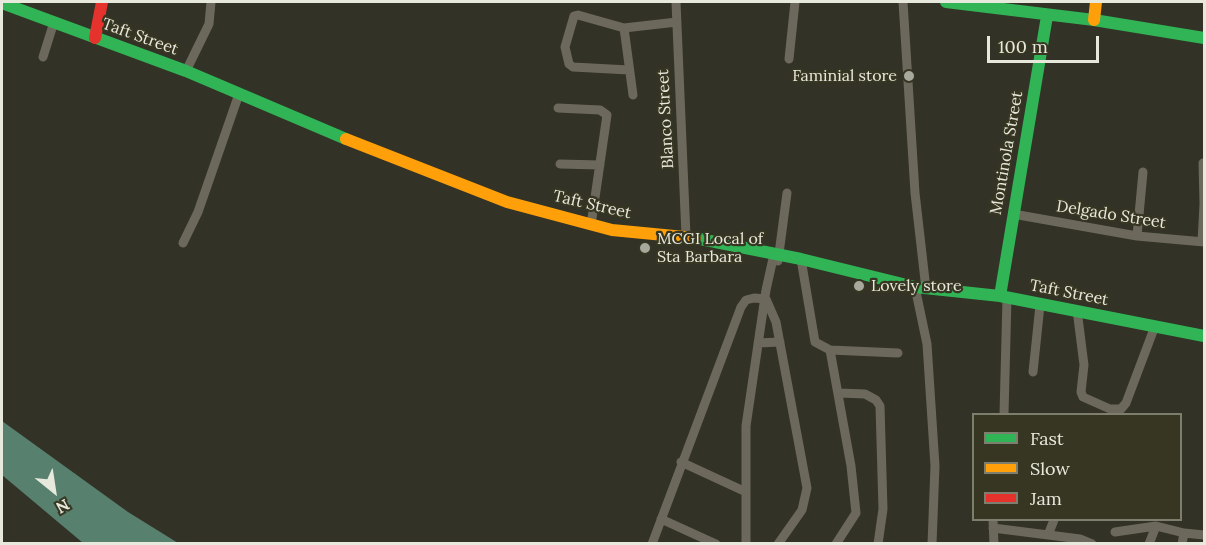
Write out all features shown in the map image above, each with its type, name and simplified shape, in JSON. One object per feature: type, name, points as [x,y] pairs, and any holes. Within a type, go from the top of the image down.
[{"type":"main road","points":[[95,38],[102,2]]},
{"type":"main road","points":[[946,2],[1094,20],[1204,38]]},
{"type":"main road","points":[[1094,20],[1096,2]]},
{"type":"main road","name":"Taft Street","points":[[2,3],[186,71],[323,126],[407,164],[507,201],[591,225],[612,230],[686,236],[801,259],[921,288],[1004,297],[1204,336]]},
{"type":"main road","name":"Montinola Street","points":[[1004,297],[1013,214],[1047,16]]},
{"type":"street","points":[[186,71],[209,24],[212,2]]},
{"type":"street","name":"Blanco Street","points":[[676,2],[686,236]]},
{"type":"street","points":[[789,59],[795,2]]},
{"type":"street","points":[[903,2],[935,466],[932,543]]},
{"type":"street","points":[[629,70],[573,67],[567,59],[565,47],[574,16],[578,15],[624,28],[677,22]]},
{"type":"street","points":[[43,57],[54,22]]},
{"type":"street","points":[[624,28],[633,95]]},
{"type":"street","points":[[183,243],[198,212],[239,94]]},
{"type":"street","points":[[558,108],[604,112],[607,115],[591,225]]},
{"type":"street","points":[[1203,163],[1203,242]]},
{"type":"street","points":[[560,164],[600,165]]},
{"type":"street","points":[[1137,236],[1143,172]]},
{"type":"street","points":[[746,543],[746,426],[766,299],[774,286],[776,255],[787,193]]},
{"type":"street","name":"Delgado Street","points":[[1013,214],[1137,236],[1203,242]]},
{"type":"street","points":[[801,259],[815,342],[830,350],[898,353]]},
{"type":"street","points":[[1004,297],[1004,413]]},
{"type":"street","points":[[766,299],[771,306],[780,342],[807,489],[802,510],[778,543]]},
{"type":"street","points":[[652,543],[741,307],[746,300],[766,299]]},
{"type":"street","points":[[1033,372],[1040,305]]},
{"type":"street","points":[[1077,310],[1084,365],[1081,392],[1083,398],[1110,409],[1121,409],[1126,403],[1155,326]]},
{"type":"street","points":[[758,343],[780,342]]},
{"type":"street","points":[[830,350],[839,393],[856,513],[836,543]]},
{"type":"street","points":[[839,393],[865,394],[876,400],[880,406],[883,509],[878,543]]},
{"type":"street","points":[[681,462],[746,492]]},
{"type":"street","points":[[661,519],[716,543]]},
{"type":"street","points":[[1048,535],[1053,521]]},
{"type":"street","points":[[994,543],[993,524],[1092,543]]},
{"type":"street","points":[[1149,543],[1155,526]]},
{"type":"street","points":[[1115,532],[1155,526],[1204,535]]},
{"type":"street","points":[[1182,543],[1184,533]]},
{"type":"shaded area","points":[[2,421],[128,512],[178,543],[83,543],[2,475]]},
{"type":"traffic: fast","points":[[946,2],[1094,20],[1204,38]]},
{"type":"traffic: fast","points":[[2,3],[186,71],[346,139]]},
{"type":"traffic: fast","points":[[1000,296],[1047,16]]},
{"type":"traffic: fast","points":[[695,238],[801,259],[915,287],[1000,296],[1204,336]]},
{"type":"traffic: slow","points":[[1094,20],[1096,2]]},
{"type":"traffic: slow","points":[[346,139],[507,202],[612,230],[695,238]]},
{"type":"traffic: jam","points":[[95,38],[102,2]]},
{"type":"place","name":"Faminial store","points":[[909,76]]},
{"type":"place","name":"MCGI Local of Sta Barbara","points":[[645,248]]},
{"type":"place","name":"Lovely store","points":[[859,286]]}]
